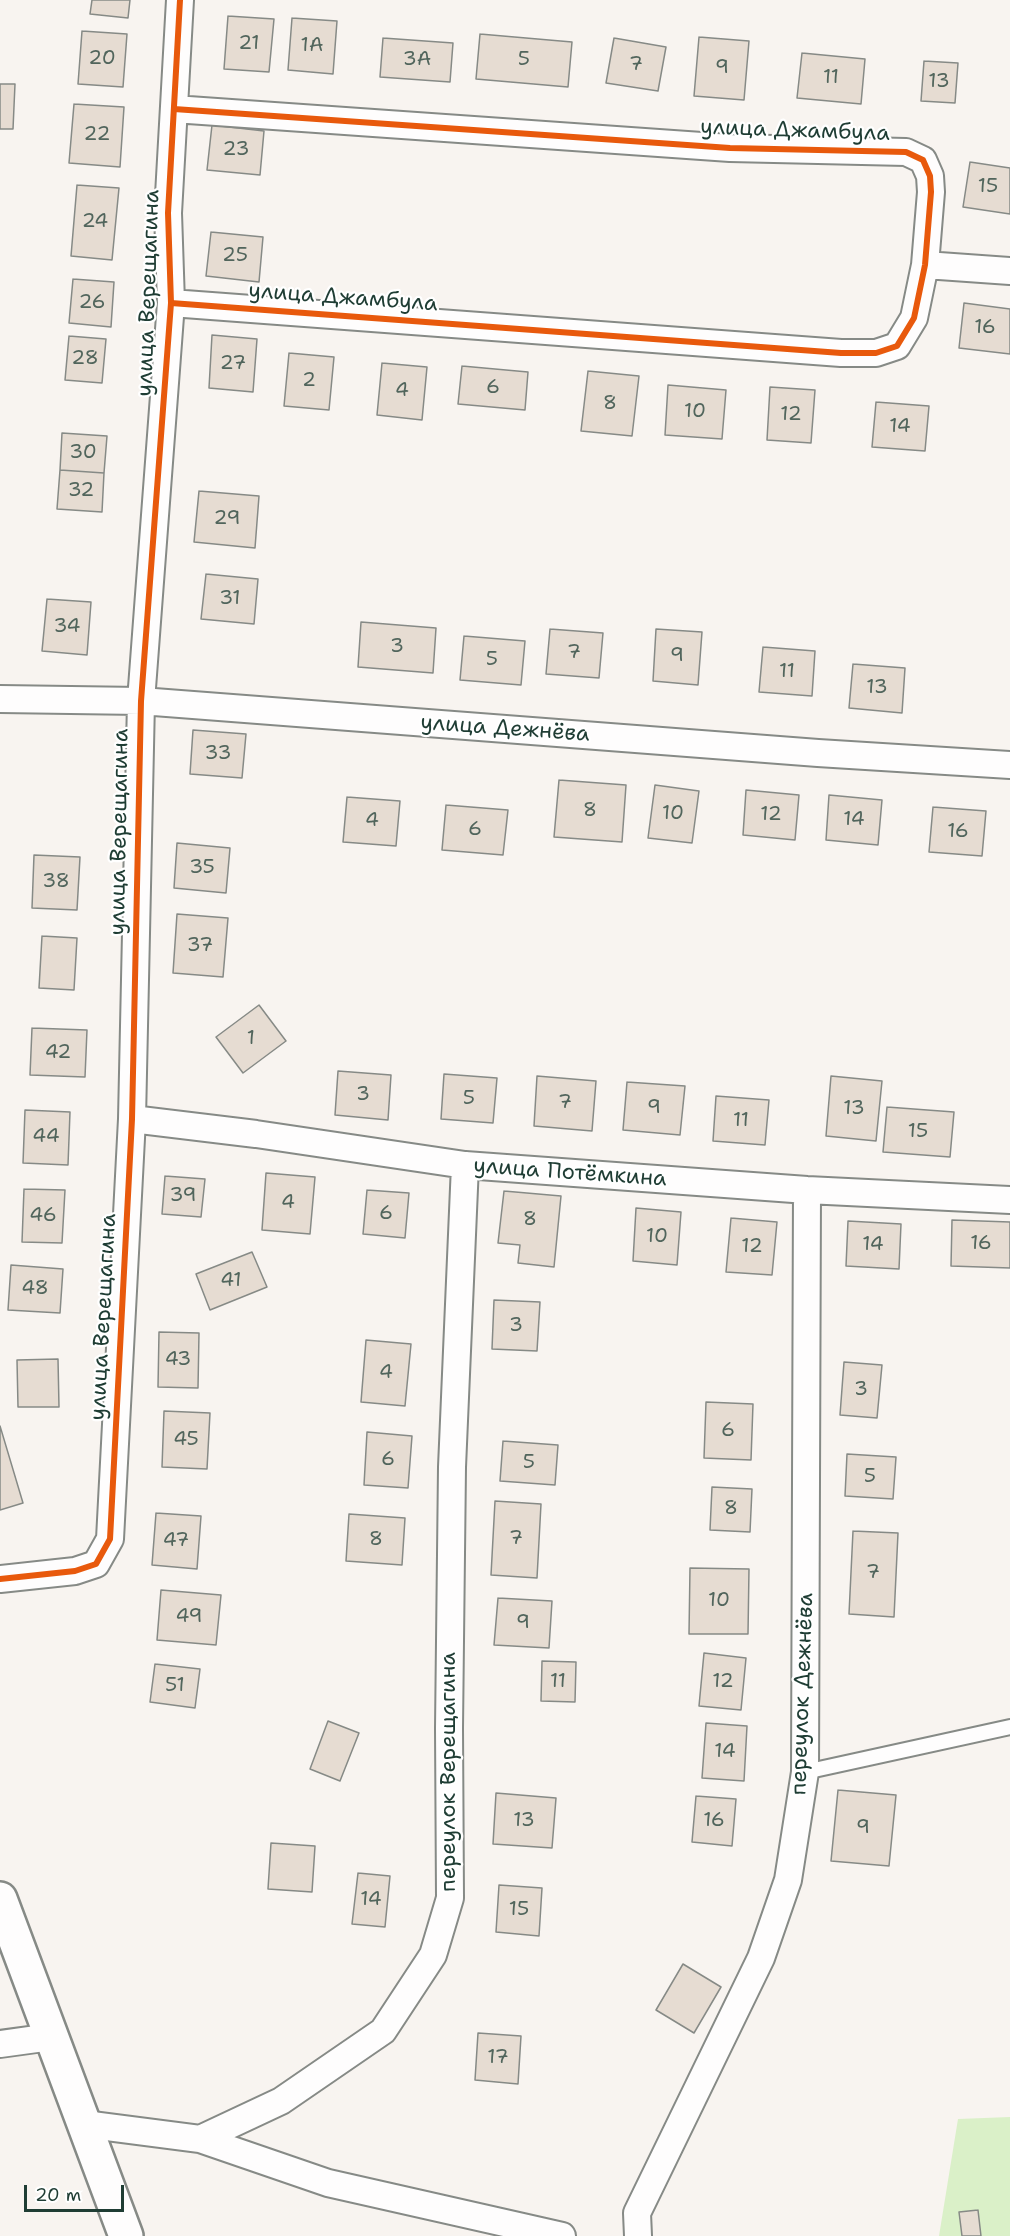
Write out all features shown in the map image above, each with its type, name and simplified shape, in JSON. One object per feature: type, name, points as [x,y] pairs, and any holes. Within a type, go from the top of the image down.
[{"type":"street","name":"улица Верещагина","points":[[0,1579],[75,1571],[96,1564],[110,1539],[132,1119],[141,701],[171,303],[168,213],[180,0]]},
{"type":"street","name":"улица Джамбула","points":[[171,303],[841,353],[876,353],[897,346],[914,318],[925,264],[931,192],[930,176],[923,160],[906,152],[730,148],[174,108]]},
{"type":"street","points":[[925,264],[1010,271]]},
{"type":"street","name":"улица Дежнёва","points":[[0,699],[141,701],[818,753],[1010,765]]},
{"type":"street","name":"улица Потёмкина","points":[[132,1119],[256,1134],[465,1166],[807,1190],[1010,1200]]},
{"type":"street","name":"переулок Верещагина","points":[[200,2139],[281,2101],[383,2031],[433,1955],[450,1898],[452,1467],[465,1166]]},
{"type":"street","name":"переулок Дежнёва","points":[[638,2236],[637,2213],[760,1958],[788,1880],[805,1772],[807,1190]]},
{"type":"street","points":[[0,1899],[126,2236]]},
{"type":"street","points":[[0,2044],[51,2037]]},
{"type":"street","points":[[84,2124],[200,2139],[328,2183],[562,2236]]},
{"type":"lane","points":[[805,1772],[1010,1727]]},
{"type":"green space","points":[[1010,2117],[1010,2236],[939,2236],[958,2119]]},
{"type":"building","points":[[92,0],[130,0],[128,18],[90,14]]},
{"type":"building","points":[[228,16],[274,19],[269,72],[224,69]]},
{"type":"building","points":[[292,18],[337,21],[333,74],[288,70]]},
{"type":"building","points":[[82,31],[127,34],[123,87],[78,84]]},
{"type":"building","points":[[480,34],[572,42],[568,87],[476,79]]},
{"type":"building","points":[[699,37],[749,41],[744,100],[694,96]]},
{"type":"building","points":[[383,38],[453,43],[450,82],[380,77]]},
{"type":"building","points":[[614,38],[666,47],[658,91],[606,83]]},
{"type":"building","points":[[802,53],[865,59],[861,104],[797,98]]},
{"type":"building","points":[[924,61],[958,63],[955,103],[921,101]]},
{"type":"building","points":[[0,84],[15,84],[13,129],[0,129]]},
{"type":"building","points":[[74,104],[124,107],[120,167],[69,163]]},
{"type":"building","points":[[212,125],[264,131],[260,175],[207,170]]},
{"type":"building","points":[[970,162],[1010,168],[1010,214],[963,207]]},
{"type":"building","points":[[77,185],[119,188],[112,260],[71,256]]},
{"type":"building","points":[[211,232],[263,237],[259,282],[206,276]]},
{"type":"building","points":[[73,279],[114,282],[111,327],[69,323]]},
{"type":"building","points":[[964,303],[1010,309],[1010,354],[959,348]]},
{"type":"building","points":[[212,335],[257,339],[253,392],[209,388]]},
{"type":"building","points":[[69,336],[106,339],[102,383],[65,380]]},
{"type":"building","points":[[289,353],[334,357],[329,410],[284,406]]},
{"type":"building","points":[[382,363],[427,367],[422,420],[377,415]]},
{"type":"building","points":[[462,366],[528,372],[525,410],[458,404]]},
{"type":"building","points":[[588,371],[639,376],[632,436],[581,431]]},
{"type":"building","points":[[668,385],[726,390],[722,439],[665,435]]},
{"type":"building","points":[[770,387],[815,390],[811,443],[767,440]]},
{"type":"building","points":[[876,402],[929,406],[925,451],[872,447]]},
{"type":"building","points":[[62,433],[107,436],[104,473],[60,470]]},
{"type":"building","points":[[60,470],[104,473],[102,512],[57,509]]},
{"type":"building","points":[[199,491],[259,496],[255,548],[194,542]]},
{"type":"building","points":[[206,574],[258,579],[254,624],[201,619]]},
{"type":"building","points":[[47,599],[91,602],[87,655],[42,651]]},
{"type":"building","points":[[361,622],[436,628],[433,673],[358,667]]},
{"type":"building","points":[[550,629],[603,633],[599,678],[546,674]]},
{"type":"building","points":[[656,629],[702,632],[698,685],[653,681]]},
{"type":"building","points":[[464,636],[525,641],[521,685],[460,680]]},
{"type":"building","points":[[763,647],[815,651],[812,696],[759,692]]},
{"type":"building","points":[[853,664],[905,668],[902,713],[849,708]]},
{"type":"building","points":[[193,730],[246,734],[242,778],[190,774]]},
{"type":"building","points":[[559,780],[626,785],[622,842],[554,837]]},
{"type":"building","points":[[655,785],[699,791],[692,843],[648,838]]},
{"type":"building","points":[[746,790],[799,795],[795,840],[743,835]]},
{"type":"building","points":[[829,795],[882,800],[878,845],[826,840]]},
{"type":"building","points":[[347,797],[400,801],[396,846],[343,842]]},
{"type":"building","points":[[446,805],[508,810],[503,855],[442,850]]},
{"type":"building","points":[[933,807],[986,811],[982,856],[929,852]]},
{"type":"building","points":[[177,843],[230,848],[226,893],[174,888]]},
{"type":"building","points":[[34,855],[80,857],[77,910],[32,908]]},
{"type":"building","points":[[177,914],[228,918],[223,977],[173,973]]},
{"type":"building","points":[[42,936],[77,938],[74,990],[39,988]]},
{"type":"building","points":[[259,1005],[286,1041],[243,1073],[216,1037]]},
{"type":"building","points":[[32,1028],[87,1030],[85,1077],[30,1075]]},
{"type":"building","points":[[338,1071],[391,1075],[388,1120],[335,1115]]},
{"type":"building","points":[[444,1074],[497,1078],[493,1123],[441,1119]]},
{"type":"building","points":[[537,1076],[596,1081],[592,1131],[534,1126]]},
{"type":"building","points":[[831,1076],[882,1081],[876,1141],[826,1136]]},
{"type":"building","points":[[627,1082],[685,1086],[680,1135],[623,1130]]},
{"type":"building","points":[[716,1096],[769,1100],[765,1145],[713,1141]]},
{"type":"building","points":[[887,1107],[954,1112],[950,1157],[883,1152]]},
{"type":"building","points":[[25,1110],[70,1112],[68,1165],[23,1163]]},
{"type":"building","points":[[266,1173],[315,1177],[310,1234],[262,1230]]},
{"type":"building","points":[[165,1176],[205,1179],[201,1217],[162,1214]]},
{"type":"building","points":[[24,1189],[65,1190],[62,1243],[22,1242]]},
{"type":"building","points":[[367,1190],[409,1193],[405,1238],[363,1234]]},
{"type":"building","points":[[504,1191],[561,1196],[554,1267],[518,1263],[520,1245],[498,1243]]},
{"type":"building","points":[[636,1208],[681,1212],[677,1265],[633,1261]]},
{"type":"building","points":[[731,1218],[777,1222],[772,1275],[726,1272]]},
{"type":"building","points":[[952,1220],[1010,1222],[1010,1268],[951,1266]]},
{"type":"building","points":[[848,1221],[901,1224],[899,1269],[846,1266]]},
{"type":"building","points":[[252,1252],[267,1287],[210,1310],[196,1274]]},
{"type":"building","points":[[11,1265],[63,1269],[60,1313],[8,1310]]},
{"type":"building","points":[[494,1300],[540,1302],[537,1351],[492,1349]]},
{"type":"building","points":[[159,1332],[199,1333],[198,1388],[158,1387]]},
{"type":"building","points":[[366,1340],[411,1344],[405,1406],[361,1402]]},
{"type":"building","points":[[58,1359],[59,1407],[18,1407],[17,1360]]},
{"type":"building","points":[[844,1362],[882,1365],[877,1418],[840,1415]]},
{"type":"building","points":[[706,1402],[753,1404],[751,1460],[704,1458]]},
{"type":"building","points":[[164,1411],[210,1413],[207,1469],[162,1467]]},
{"type":"building","points":[[0,1426],[23,1503],[0,1510]]},
{"type":"building","points":[[367,1432],[412,1436],[408,1488],[364,1485]]},
{"type":"building","points":[[503,1441],[558,1445],[555,1485],[500,1481]]},
{"type":"building","points":[[847,1454],[896,1457],[893,1499],[845,1496]]},
{"type":"building","points":[[712,1487],[752,1489],[750,1532],[710,1530]]},
{"type":"building","points":[[495,1501],[541,1504],[537,1578],[491,1575]]},
{"type":"building","points":[[156,1513],[201,1516],[197,1569],[152,1565]]},
{"type":"building","points":[[349,1514],[405,1518],[402,1565],[346,1561]]},
{"type":"building","points":[[853,1531],[898,1533],[894,1617],[849,1614]]},
{"type":"building","points":[[690,1568],[749,1569],[748,1634],[689,1634]]},
{"type":"building","points":[[161,1590],[221,1595],[216,1645],[157,1640]]},
{"type":"building","points":[[498,1598],[552,1601],[549,1648],[494,1645]]},
{"type":"building","points":[[704,1653],[746,1658],[741,1710],[699,1706]]},
{"type":"building","points":[[542,1661],[576,1662],[575,1702],[541,1701]]},
{"type":"building","points":[[155,1664],[200,1669],[195,1708],[150,1702]]},
{"type":"building","points":[[328,1721],[359,1733],[340,1781],[310,1769]]},
{"type":"building","points":[[706,1723],[747,1726],[744,1781],[702,1778]]},
{"type":"building","points":[[838,1790],[896,1795],[889,1866],[831,1861]]},
{"type":"building","points":[[496,1793],[556,1798],[552,1848],[493,1844]]},
{"type":"building","points":[[696,1796],[736,1799],[732,1846],[692,1842]]},
{"type":"building","points":[[271,1843],[315,1846],[312,1892],[268,1889]]},
{"type":"building","points":[[358,1873],[390,1876],[385,1927],[352,1924]]},
{"type":"building","points":[[499,1885],[542,1888],[539,1936],[496,1932]]},
{"type":"building","points":[[683,1964],[721,1987],[694,2033],[656,2010]]},
{"type":"building","points":[[478,2033],[521,2036],[518,2084],[475,2080]]},
{"type":"building","points":[[978,2210],[981,2236],[962,2236],[959,2212]]},
{"type":"cycle path","points":[[0,1579],[75,1571],[96,1564],[110,1539],[132,1119],[141,701],[171,303],[168,213],[180,0]]},
{"type":"cycle path","points":[[171,303],[841,353],[876,353],[897,346],[914,318],[925,265],[931,192],[930,176],[923,160],[906,152],[730,148],[174,109]]}]
